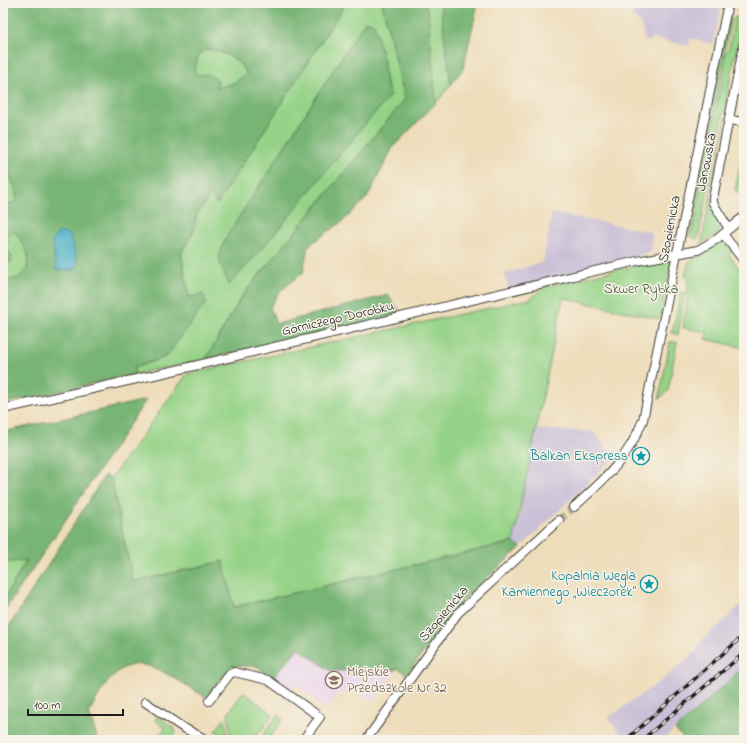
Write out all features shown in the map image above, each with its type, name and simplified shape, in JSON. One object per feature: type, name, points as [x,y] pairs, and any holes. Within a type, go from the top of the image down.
[{"type":"street","name":"Szopienicka","points":[[574,507],[619,464],[631,448],[644,417],[679,252],[728,3]]},
{"type":"street","name":"Janowska","points":[[744,44],[712,198],[713,203],[734,225],[744,261]]},
{"type":"street","name":"Janowska","points":[[729,120],[744,122]]},
{"type":"street","name":"Górniczego Dorobku","points":[[3,409],[181,369],[679,252],[698,250],[734,225]]},
{"type":"street","name":"Szopienicka","points":[[366,740],[458,614],[559,520]]},
{"type":"street","points":[[209,701],[230,674],[234,672],[268,680],[320,717],[303,740]]},
{"type":"street","points":[[145,702],[182,727],[207,740]]},
{"type":"shaded area","points":[[635,3],[722,3],[713,44],[690,38],[689,46],[654,39],[645,42],[643,30],[639,22],[632,17]]},
{"type":"shaded area","points":[[552,213],[652,232],[651,252],[509,289],[504,274],[543,262]]},
{"type":"shaded area","points":[[536,429],[594,432],[614,457],[521,547],[513,542]]},
{"type":"shaded area","points":[[744,602],[744,671],[662,740],[622,740],[624,738],[608,718],[669,675],[698,649],[696,646]]},
{"type":"shaded area","name":"Miejskie Przedszkole Nr 32","points":[[298,648],[331,671],[396,670],[373,701],[349,684],[341,696],[338,694],[328,708],[324,708],[296,684],[291,690],[274,676]]},
{"type":"green space","points":[[3,3],[346,3],[217,204],[211,195],[197,214],[193,232],[181,253],[189,297],[203,294],[206,303],[167,356],[134,368],[135,374],[3,404],[3,277],[6,280],[18,278],[27,270],[28,254],[15,231],[8,236],[6,247],[12,257],[11,262],[3,264],[3,208],[5,205],[17,202],[15,189],[3,154]],"holes":[[[208,49],[214,50],[235,60],[247,74],[234,83],[217,88],[218,80],[207,74],[199,75],[194,72],[199,54]]]},
{"type":"green space","points":[[346,3],[382,3],[405,99],[242,296],[206,359],[135,374],[134,368],[167,356],[189,297],[181,253],[193,232],[197,214],[211,194],[217,203]],"holes":[[[384,61],[385,78],[390,96],[362,126],[227,236],[338,63]]]},
{"type":"green space","points":[[382,3],[425,3],[428,12],[436,103],[393,147],[367,198],[343,221],[308,246],[303,273],[280,291],[270,307],[276,324],[388,295],[402,315],[206,359],[242,296],[405,99]]},
{"type":"green space","points":[[425,3],[440,3],[451,84],[436,103],[428,12]]},
{"type":"green space","points":[[440,3],[478,3],[463,69],[451,84]]},
{"type":"green space","points":[[729,17],[732,17],[689,236],[685,236]]},
{"type":"green space","points":[[735,17],[743,18],[698,239],[691,237],[725,65],[725,55],[729,47]]},
{"type":"green space","points":[[365,21],[374,23],[384,61],[385,78],[390,96],[369,119],[270,239],[229,285],[220,260],[221,250],[227,236]]},
{"type":"green space","points":[[207,49],[220,52],[235,60],[247,74],[234,83],[217,88],[194,72],[199,53]]},
{"type":"green space","points":[[726,119],[711,199],[720,221],[720,228],[716,235],[701,244]]},
{"type":"green space","points":[[744,150],[744,189],[737,193],[735,189]]},
{"type":"green space","points":[[3,154],[15,189],[17,202],[6,205],[3,208]]},
{"type":"green space","points":[[15,230],[28,254],[27,270],[18,278],[6,280],[3,277],[3,264],[11,262],[6,247],[8,236]]},
{"type":"green space","points":[[721,242],[726,244],[732,251],[729,254],[740,270],[744,268],[744,348],[706,339],[707,332],[683,328],[687,304],[688,284],[685,274],[689,262],[712,246]]},
{"type":"green space","name":"Skwer Rybka","points":[[661,259],[667,259],[671,265],[660,319],[563,298],[513,542],[234,607],[223,561],[133,582],[111,478],[187,374],[530,299],[545,287]]},
{"type":"green space","points":[[681,292],[685,292],[678,335],[672,333]]},
{"type":"green space","points":[[670,342],[677,342],[668,391],[659,399]]},
{"type":"green space","points":[[146,400],[3,613],[3,600],[27,560],[3,563],[3,432]]},
{"type":"green space","points":[[105,475],[111,478],[133,582],[223,561],[234,607],[513,542],[521,547],[463,600],[407,674],[397,668],[396,670],[331,671],[298,648],[273,678],[257,666],[231,666],[207,698],[170,675],[154,668],[140,665],[128,666],[115,674],[102,689],[89,713],[98,740],[3,740],[3,636]]},
{"type":"green space","points":[[27,560],[3,600],[3,563]]},
{"type":"green space","points":[[744,667],[744,740],[685,740],[675,730]]},
{"type":"green space","points":[[243,692],[273,714],[254,740],[231,739],[228,714]]},
{"type":"green space","points":[[278,715],[283,719],[268,740],[259,740]]},
{"type":"green space","points":[[158,716],[175,729],[176,733],[171,740],[161,740],[158,738],[165,728],[155,720]]},
{"type":"green space","points":[[225,718],[228,737],[215,731]]},
{"type":"water","points":[[59,232],[70,235],[78,263],[74,270],[56,270],[52,240]]},
{"type":"tunnel","points":[[559,520],[574,507]]},
{"type":"railway","points":[[626,740],[744,635]]},
{"type":"railway","points":[[642,740],[744,653]]},
{"type":"place","name":"Balkan Ekspress","points":[[641,456]]},
{"type":"place","name":"Kopalnia Węgla Kamiennego „Wieczorek”","points":[[649,584]]},
{"type":"place","name":"Miejskie Przedszkole Nr 32","points":[[334,680]]}]
